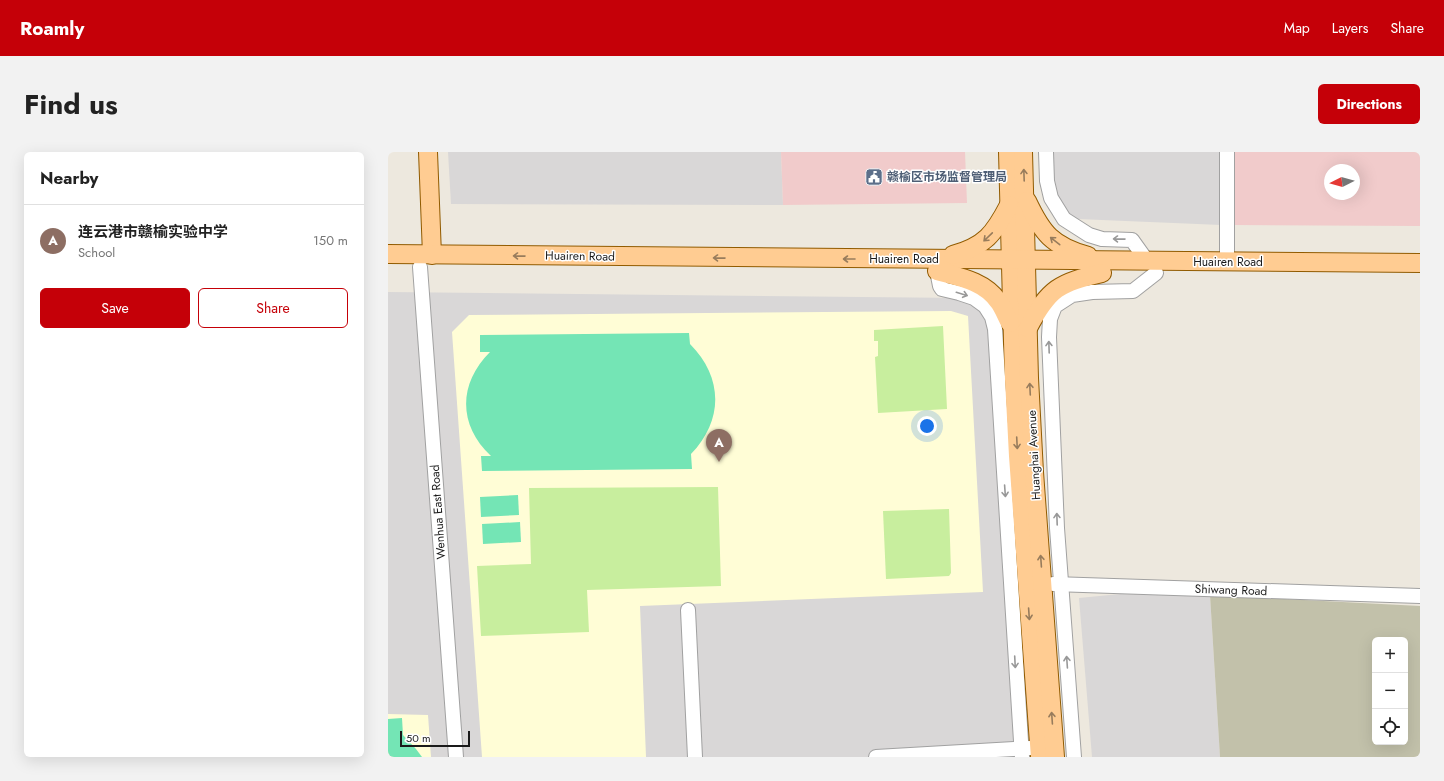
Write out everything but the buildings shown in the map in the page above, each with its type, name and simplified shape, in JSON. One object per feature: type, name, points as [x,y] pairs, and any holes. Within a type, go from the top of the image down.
[{"type":"main road","points":[[419,152],[426,259]]},
{"type":"main road","points":[[426,259],[428,152]]},
{"type":"main road","name":"Huanghai Avenue","points":[[1008,152],[1009,204],[1018,266],[1020,328],[1019,473],[1039,752]]},
{"type":"main road","name":"Huanghai Avenue","points":[[1018,266],[1024,195],[1023,152]]},
{"type":"main road","points":[[1024,195],[1037,221],[1046,234],[1056,244],[1103,267]]},
{"type":"main road","points":[[936,265],[975,248],[983,242],[994,232],[1009,204]]},
{"type":"main road","name":"Huairen Road","points":[[388,254],[426,259],[1152,267],[1420,275]]},
{"type":"main road","name":"Huairen Road","points":[[388,267],[426,259]]},
{"type":"main road","name":"Huairen Road","points":[[1152,267],[1227,262],[1420,263]]},
{"type":"main road","points":[[936,265],[980,285],[991,292],[1020,328],[1054,290],[1103,267]]},
{"type":"main road","name":"Huanghai Avenue","points":[[1020,328],[1034,464],[1055,757]]},
{"type":"street","points":[[1046,152],[1047,180],[1051,198],[1064,219],[1089,235],[1102,239],[1132,240],[1152,267],[1133,291],[1092,292],[1072,295],[1055,306],[1050,319],[1057,528],[1074,757]]},
{"type":"street","points":[[1227,152],[1227,262]]},
{"type":"street","name":"Wenhua East Road","points":[[426,259],[456,757]]},
{"type":"street","points":[[936,265],[942,289],[974,298],[984,306],[992,317],[995,329],[1022,753]]},
{"type":"street","name":"Shiwang Road","points":[[1042,584],[1420,596]]},
{"type":"street","points":[[688,610],[695,757]]},
{"type":"street","points":[[876,757],[1039,752]]},
{"type":"shaded area","points":[[448,152],[781,152],[783,205],[451,204]]},
{"type":"shaded area","name":"赣榆区市场监督管理局","points":[[781,152],[965,152],[967,203],[783,205]]},
{"type":"shaded area","points":[[1053,152],[1222,152],[1221,225],[1078,219],[1069,215],[1055,199]]},
{"type":"shaded area","points":[[1233,152],[1420,152],[1420,226],[1233,225]]},
{"type":"shaded area","points":[[388,292],[963,298],[976,306],[988,321],[1017,757],[388,757]]},
{"type":"shaded area","points":[[951,311],[968,316],[983,592],[640,606],[646,757],[482,757],[452,332],[469,315]]},
{"type":"shaded area","points":[[1120,594],[1210,595],[1220,757],[1092,757],[1079,598]]},
{"type":"shaded area","points":[[1210,595],[1420,606],[1420,757],[1220,757]]},
{"type":"shaded area","points":[[388,714],[428,715],[431,757],[388,757]]},
{"type":"green space","points":[[943,326],[947,409],[878,413],[875,357],[878,356],[878,341],[874,341],[874,330]]},
{"type":"green space","points":[[689,333],[690,344],[701,357],[709,370],[714,384],[715,399],[714,413],[709,427],[702,441],[691,454],[692,469],[482,471],[481,456],[491,456],[480,444],[472,431],[466,404],[472,377],[490,352],[480,352],[480,335]]},
{"type":"green space","points":[[718,487],[721,586],[587,590],[589,632],[481,636],[477,566],[531,564],[529,488]]},
{"type":"green space","points":[[518,495],[519,515],[481,517],[480,497]]},
{"type":"green space","points":[[949,509],[951,573],[949,576],[886,579],[883,511]]},
{"type":"green space","points":[[520,522],[521,542],[483,544],[482,524]]},
{"type":"green space","points":[[402,718],[403,735],[422,757],[388,757],[388,719]]},
{"type":"place","name":"赣榆区市场监督管理局","points":[[874,177]]},
{"type":"place","name":"连云港市赣榆实验中学","points":[[719,462]]}]
